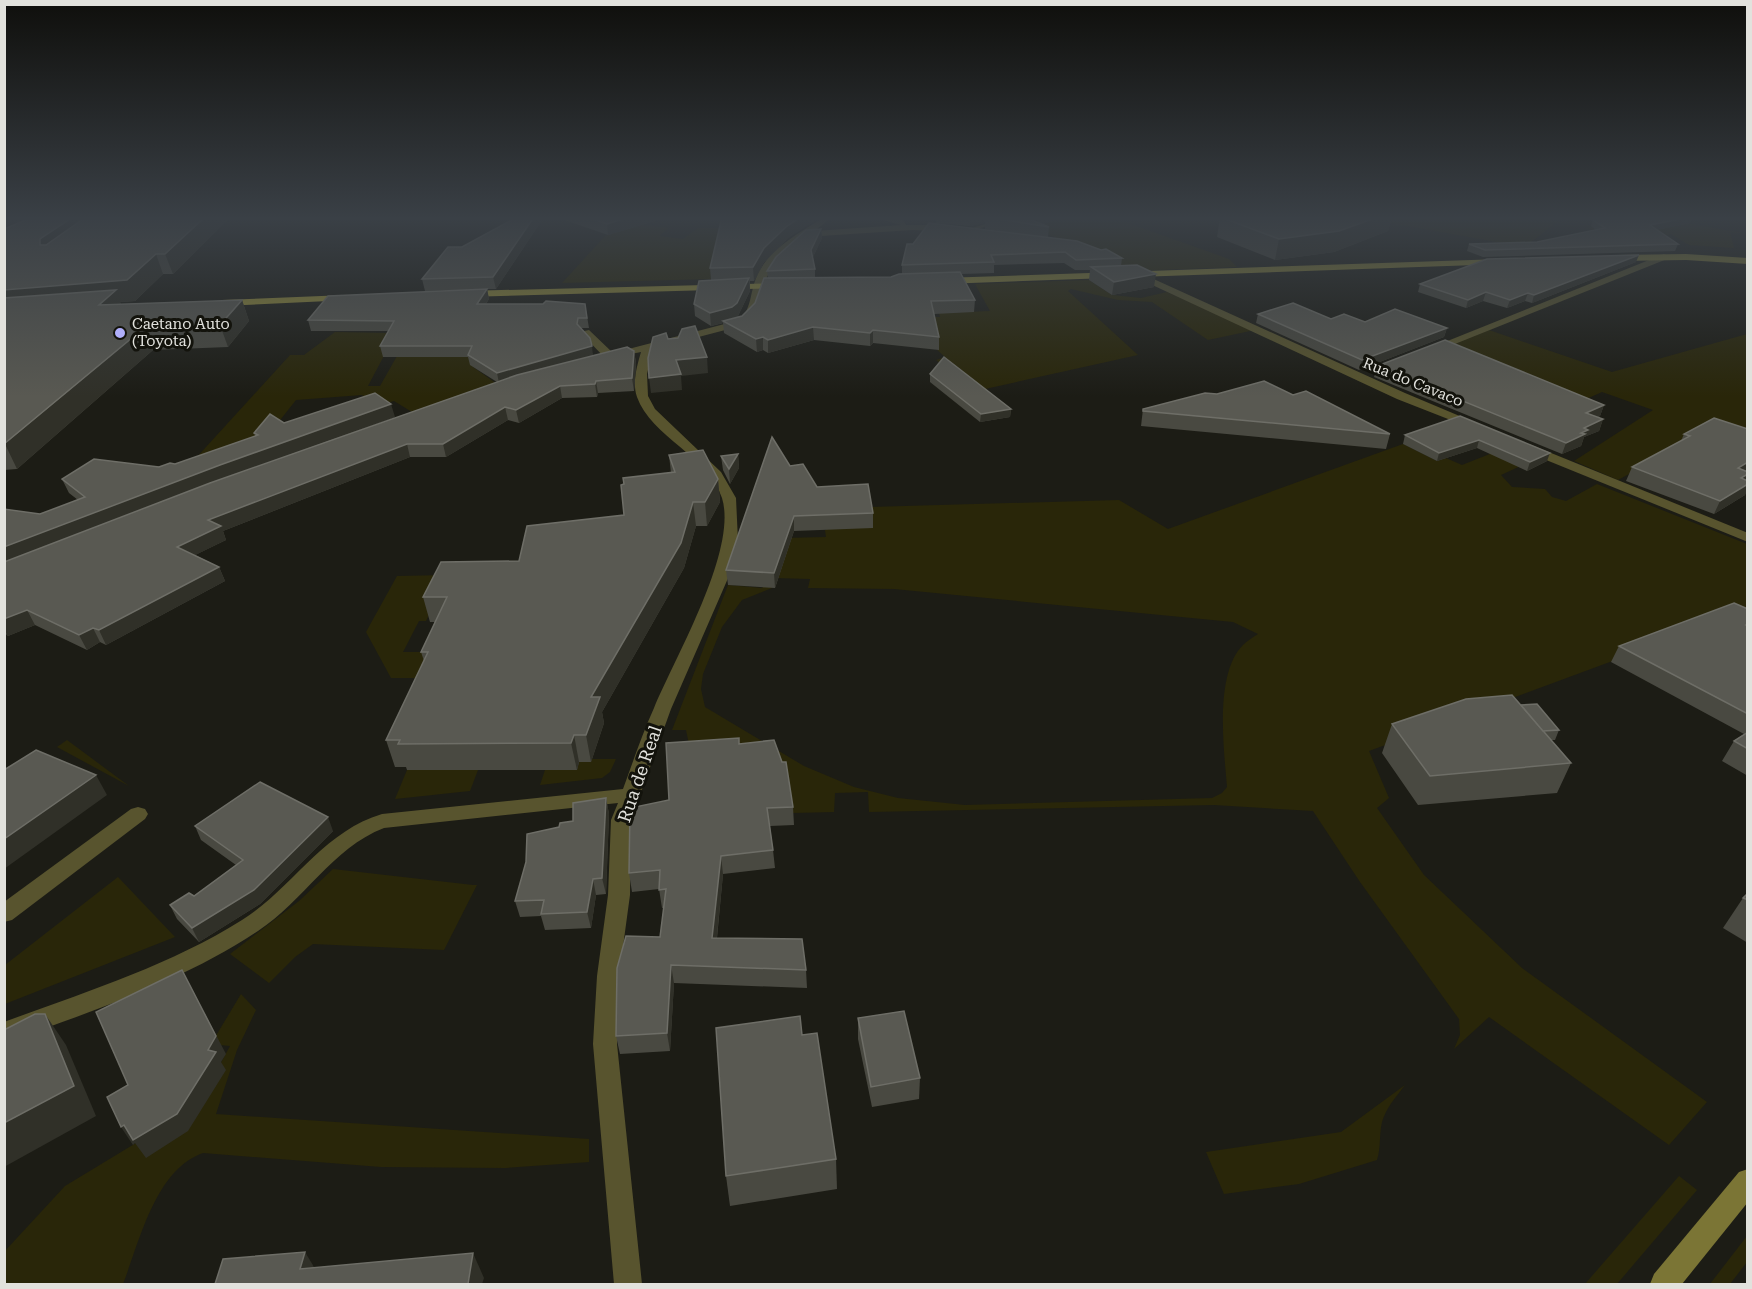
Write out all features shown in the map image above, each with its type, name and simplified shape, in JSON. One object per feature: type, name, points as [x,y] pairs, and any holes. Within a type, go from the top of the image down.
[{"type":"main road","points":[[932,281],[1044,277]]},
{"type":"main road","points":[[450,295],[792,286]]},
{"type":"main road","points":[[205,304],[355,298]]},
{"type":"main road","points":[[1664,1284],[1748,1181]]},
{"type":"street","points":[[596,361],[744,322],[750,315],[763,277]]},
{"type":"street","name":"Rua do Cavaco","points":[[1143,277],[1259,329],[1271,338],[1488,431]]},
{"type":"street","points":[[1422,353],[1613,277]]},
{"type":"street","points":[[585,332],[610,357]]},
{"type":"street","name":"Rua de Real","points":[[628,1284],[604,1044],[608,976],[619,895],[621,820],[662,709],[727,558],[730,541],[729,498],[710,467],[650,411],[642,396],[641,385],[648,347]]},
{"type":"street","points":[[1357,376],[1379,369]]},
{"type":"street","points":[[1519,444],[1748,538]]},
{"type":"street","points":[[4,1033],[204,952],[253,924],[289,895],[344,841],[362,827],[382,821],[630,795]]},
{"type":"street","points":[[4,914],[138,814]]},
{"type":"shaded area","points":[[567,277],[716,277],[712,279],[562,283]]},
{"type":"shaded area","points":[[1089,280],[1112,295],[1141,298],[1167,292],[1255,330],[1208,340],[1152,302],[1118,300],[1071,289],[1068,291],[1138,355],[976,391],[936,360],[945,357],[935,348],[932,317],[940,317],[939,313],[990,311],[975,284]]},
{"type":"shaded area","points":[[1489,330],[1612,372],[1747,334],[1747,444],[1679,447],[1618,480],[1574,461],[1653,410],[1602,392],[1573,405],[1450,346]]},
{"type":"shaded area","points":[[335,332],[388,333],[387,350],[368,386],[380,386],[397,356],[441,357],[477,350],[473,367],[497,384],[412,412],[394,401],[379,405],[362,395],[296,400],[258,448],[185,470],[290,355],[304,355]]},
{"type":"shaded area","points":[[1403,444],[1437,461],[1446,458],[1462,465],[1510,446],[1538,458],[1501,475],[1512,487],[1545,489],[1552,497],[1566,501],[1597,484],[1747,544],[1747,630],[1726,619],[1369,751],[1389,798],[1377,808],[1424,875],[1522,968],[1707,1102],[1669,1145],[1489,1017],[1454,1049],[1460,1035],[1459,1019],[1360,882],[1313,811],[1214,805],[869,812],[868,792],[835,793],[834,812],[792,813],[689,744],[686,730],[672,730],[728,585],[762,588],[783,538],[826,537],[825,530],[870,507],[1119,500],[1168,529]],"holes":[[[774,578],[810,579],[808,588],[894,589],[1233,622],[1258,634],[1243,645],[1234,658],[1224,693],[1223,733],[1227,787],[1222,793],[1212,798],[965,805],[898,798],[854,787],[804,766],[705,707],[701,689],[703,674],[722,627],[742,600],[772,588]]]},
{"type":"shaded area","points":[[448,575],[426,621],[419,621],[403,652],[440,652],[429,678],[391,678],[366,632],[397,576]]},
{"type":"shaded area","points":[[67,740],[129,786],[57,747]]},
{"type":"shaded area","points":[[592,759],[616,759],[610,772],[602,778],[540,785],[545,770],[577,770],[579,762]]},
{"type":"shaded area","points":[[407,770],[478,770],[470,791],[395,799]]},
{"type":"shaded area","points":[[333,869],[477,885],[444,950],[313,944],[295,957],[269,983],[230,954],[299,901]]},
{"type":"shaded area","points":[[118,877],[175,937],[5,1004],[5,965]]},
{"type":"shaded area","points":[[241,994],[256,1010],[237,1050],[216,1114],[589,1139],[589,1162],[505,1168],[381,1167],[203,1153],[186,1162],[161,1191],[143,1228],[123,1284],[5,1284],[4,1252],[65,1186],[136,1143],[218,1068],[230,1046],[211,1044]]},
{"type":"shaded area","points":[[1405,1085],[1384,1117],[1377,1160],[1299,1184],[1224,1194],[1206,1152],[1341,1132]]},
{"type":"shaded area","points":[[1679,1176],[1697,1190],[1617,1284],[1585,1284]]},
{"type":"shaded area","points":[[1747,1236],[1747,1262],[1730,1284],[1710,1284]]},
{"type":"building","points":[[4,277],[130,277],[127,280],[4,290]]},
{"type":"building","points":[[424,277],[488,277],[422,279]]},
{"type":"building","points":[[963,277],[975,300],[931,301],[939,337],[813,327],[768,340],[763,337],[756,339],[723,321],[742,316],[755,303],[764,278]]},
{"type":"building","points":[[1107,277],[1139,277],[1114,282]]},
{"type":"building","points":[[1438,277],[1581,277],[1534,295],[1528,293],[1510,300],[1486,292],[1468,300],[1420,284]]},
{"type":"building","points":[[749,278],[737,303],[732,307],[710,313],[694,304],[699,281]]},
{"type":"building","points":[[487,289],[477,304],[543,304],[546,301],[585,304],[587,318],[578,318],[577,324],[590,338],[592,346],[497,373],[468,355],[472,346],[380,346],[394,321],[308,320],[328,296]]},
{"type":"building","points":[[116,290],[99,305],[242,300],[220,325],[144,328],[4,444],[4,298]]},
{"type":"building","points":[[1293,303],[1331,319],[1344,314],[1365,322],[1395,309],[1447,328],[1362,360],[1258,314]]},
{"type":"building","points":[[695,326],[707,357],[676,360],[681,374],[649,378],[648,358],[653,337],[666,333],[668,339],[678,338],[682,329]]},
{"type":"building","points":[[1445,340],[1604,405],[1586,413],[1603,419],[1584,428],[1588,430],[1581,433],[1585,434],[1566,443],[1377,366]]},
{"type":"building","points":[[627,347],[634,351],[632,378],[596,381],[595,384],[560,386],[516,410],[505,407],[443,444],[407,444],[208,520],[221,526],[177,547],[219,567],[99,630],[93,628],[79,635],[27,610],[4,619],[4,562],[210,483],[517,375]]},
{"type":"building","points":[[944,357],[1011,409],[981,414],[930,374]]},
{"type":"building","points":[[1264,381],[1293,395],[1306,391],[1390,434],[1143,411],[1143,409],[1205,393],[1217,394]]},
{"type":"building","points":[[375,393],[391,404],[220,465],[4,547],[4,509],[40,514],[85,497],[62,479],[94,459],[159,467],[170,463],[175,464],[258,435],[254,433],[270,414],[284,423]]},
{"type":"building","points":[[1460,416],[1550,453],[1530,462],[1479,440],[1439,453],[1405,435]]},
{"type":"building","points":[[1714,418],[1748,429],[1748,462],[1738,468],[1748,472],[1741,478],[1748,481],[1748,484],[1720,501],[1632,467],[1690,436],[1684,434]]},
{"type":"building","points":[[772,437],[790,466],[803,464],[817,487],[868,484],[873,513],[794,516],[774,573],[726,570]]},
{"type":"building","points":[[703,450],[718,479],[705,502],[693,502],[681,543],[591,697],[600,697],[586,735],[574,735],[571,743],[398,744],[400,740],[386,740],[428,652],[421,652],[447,597],[423,597],[441,562],[519,561],[527,526],[624,515],[621,485],[624,484],[623,478],[675,472],[669,455]]},
{"type":"building","points":[[738,454],[729,469],[721,456]]},
{"type":"building","points":[[1734,603],[1748,609],[1748,624],[1746,625],[1748,626],[1748,714],[1619,646]]},
{"type":"building","points":[[1512,695],[1571,763],[1430,776],[1392,724],[1466,699]]},
{"type":"building","points":[[1537,704],[1559,730],[1543,731],[1521,705]]},
{"type":"building","points":[[1748,732],[1748,749],[1734,741]]},
{"type":"building","points":[[739,738],[739,744],[774,740],[782,762],[786,762],[793,807],[767,808],[773,850],[721,856],[712,938],[802,939],[806,970],[671,965],[667,1033],[616,1036],[617,968],[626,936],[660,937],[666,889],[659,890],[660,870],[629,873],[630,808],[669,800],[666,743]]},
{"type":"building","points":[[36,750],[96,775],[4,839],[4,770]]},
{"type":"building","points":[[260,782],[328,817],[254,890],[192,928],[170,905],[189,893],[194,896],[243,860],[195,826]]},
{"type":"building","points":[[606,798],[602,878],[593,879],[587,912],[541,914],[544,900],[515,901],[526,862],[527,834],[559,827],[560,823],[573,821],[573,803]]},
{"type":"building","points":[[182,970],[216,1036],[208,1050],[216,1052],[177,1114],[133,1140],[124,1125],[121,1127],[107,1097],[128,1085],[96,1012]]},
{"type":"building","points":[[904,1011],[920,1078],[871,1087],[858,1018]]},
{"type":"building","points":[[35,1014],[45,1014],[74,1086],[4,1123],[4,1030]]},
{"type":"building","points":[[800,1016],[802,1035],[817,1033],[836,1159],[726,1176],[716,1028]]},
{"type":"building","points":[[305,1252],[300,1269],[473,1253],[468,1284],[215,1284],[223,1259]]},
{"type":"place","name":"Caetano Auto (Toyota)","points":[[120,333]]}]
